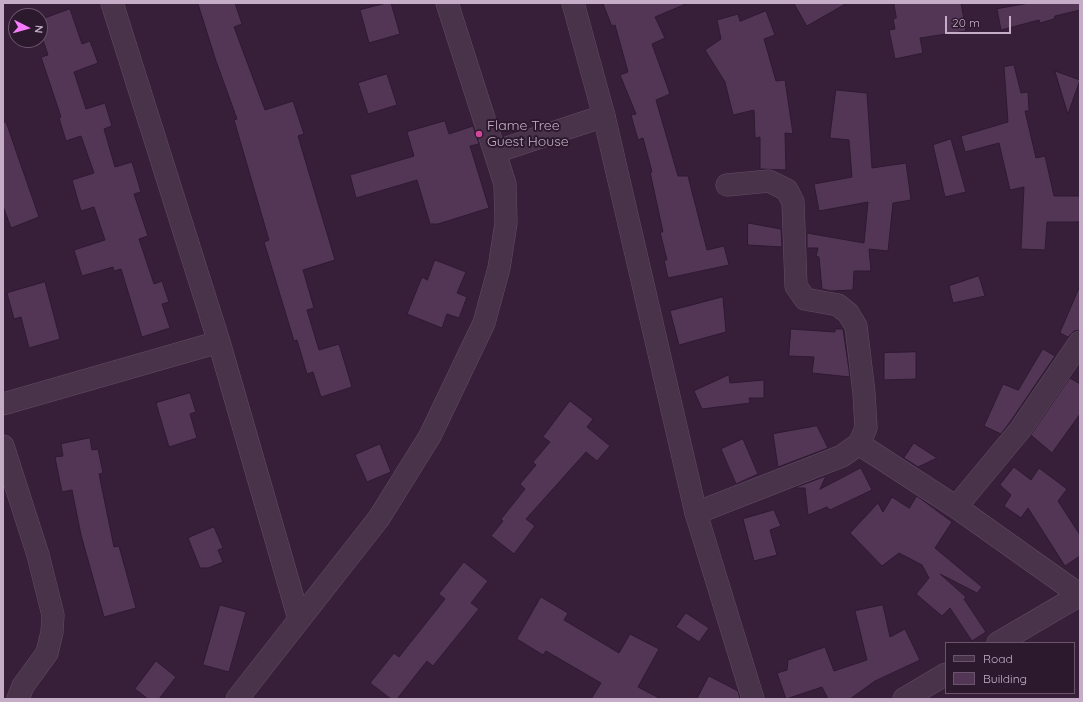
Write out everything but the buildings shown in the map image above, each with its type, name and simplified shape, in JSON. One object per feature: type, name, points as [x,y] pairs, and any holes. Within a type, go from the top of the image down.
[{"type":"street","points":[[112,3],[220,342],[299,619]]},
{"type":"street","points":[[237,699],[379,518],[430,436],[484,322],[499,268],[506,223],[505,184],[447,3]]},
{"type":"street","points":[[572,3],[604,116],[696,513],[753,699]]},
{"type":"street","points":[[495,152],[604,116]]},
{"type":"street","points":[[696,513],[842,456],[859,444],[866,428],[864,393],[856,326],[848,313],[838,305],[805,299],[796,286],[793,202],[787,190],[769,182],[727,185]]},
{"type":"street","points":[[3,404],[220,342]]},
{"type":"street","points":[[956,507],[1020,430],[1080,342]]},
{"type":"street","points":[[859,444],[956,507],[1080,595],[1000,642]]},
{"type":"street","points":[[3,446],[38,555],[53,615],[52,632],[47,653],[23,686],[18,699]]},
{"type":"street","points":[[904,699],[945,675]]},
{"type":"place","name":"Flame Tree Guest House","points":[[479,134]]}]
